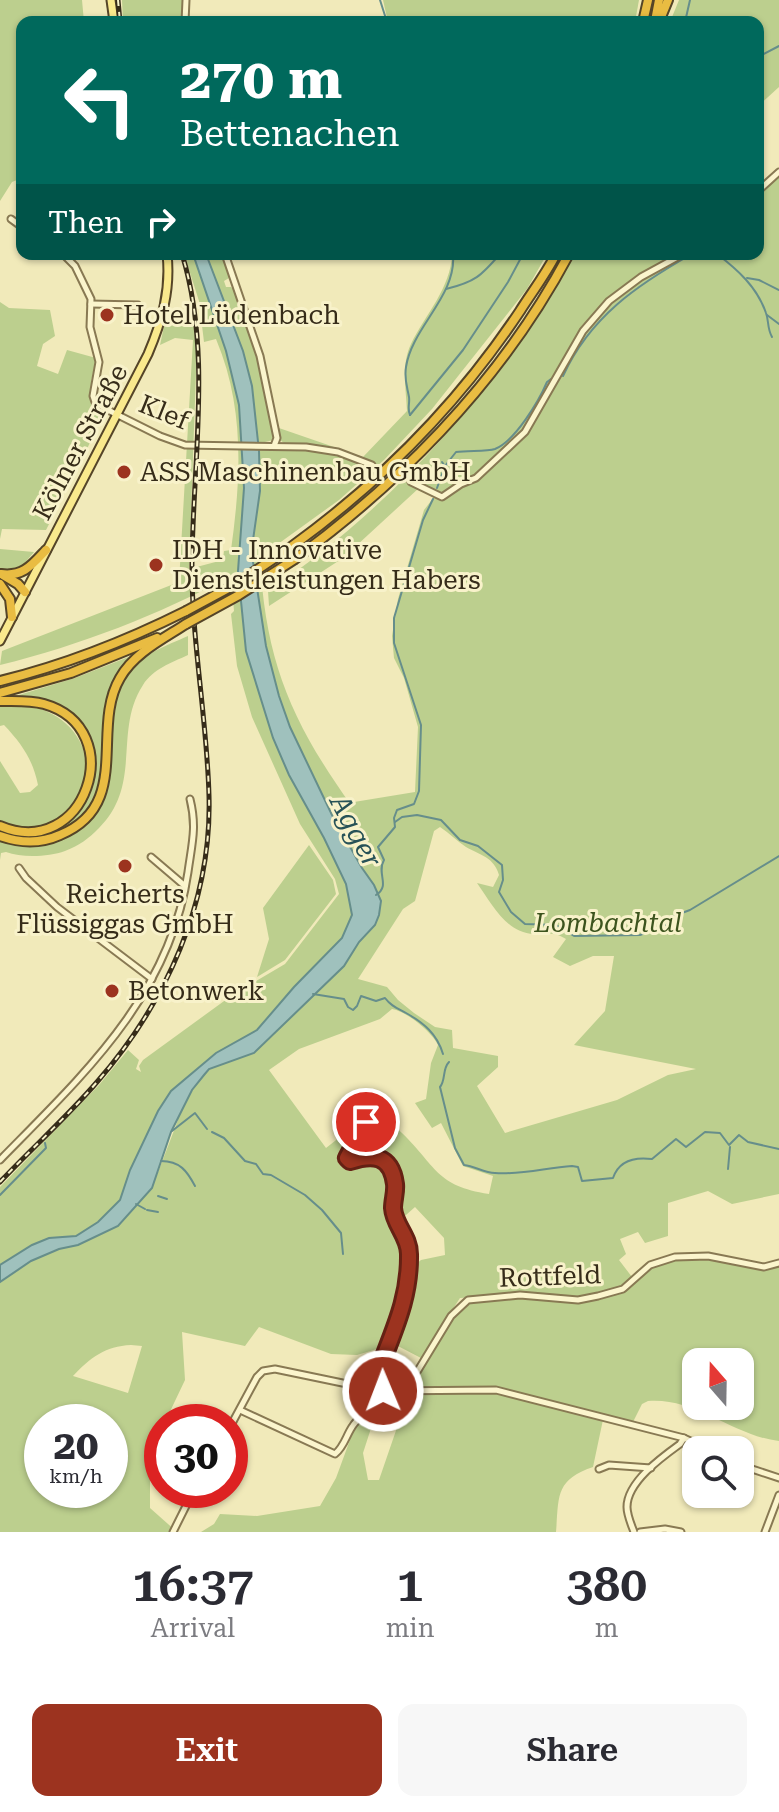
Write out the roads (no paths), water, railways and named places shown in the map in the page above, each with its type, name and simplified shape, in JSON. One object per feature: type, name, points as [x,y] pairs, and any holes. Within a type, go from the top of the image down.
[{"type":"highway","points":[[0,681],[112,645],[186,611],[236,584],[337,514],[393,465],[450,403],[504,335],[552,260]]},
{"type":"highway","points":[[0,693],[71,673],[186,624],[295,559],[402,473],[470,401],[515,340],[565,260]]},
{"type":"highway","points":[[0,574],[25,572],[46,550]]},
{"type":"highway","points":[[0,574],[18,584],[25,592]]},
{"type":"highway","points":[[0,584],[25,592]]},
{"type":"highway","points":[[0,584],[10,599],[12,617]]},
{"type":"highway","points":[[0,836],[18,841],[46,840],[68,832],[84,820],[98,801],[104,786],[110,708],[121,675],[140,655],[186,624]]},
{"type":"highway","points":[[0,701],[34,702],[59,710],[81,731],[89,748],[91,763],[85,794],[63,821],[31,832],[0,826]]},
{"type":"main road","name":"Kölner Straße","points":[[0,641],[158,330],[167,294],[167,260]]},
{"type":"street","points":[[764,186],[779,172]]},
{"type":"street","points":[[11,219],[16,223]]},
{"type":"street","name":"Klef","points":[[69,260],[84,282],[91,304],[90,327],[99,362],[93,396],[100,405],[160,436],[185,445],[327,450],[372,465]]},
{"type":"street","points":[[227,260],[260,356],[277,438],[274,446]]},
{"type":"street","points":[[411,482],[442,497],[476,478],[496,462],[535,418],[561,366],[590,321],[609,301],[641,277],[672,260]]},
{"type":"street","points":[[91,304],[138,305]]},
{"type":"street","points":[[0,1160],[110,1044],[152,979],[170,937],[186,886],[195,822],[190,799]]},
{"type":"street","points":[[151,857],[186,886]]},
{"type":"street","points":[[19,868],[57,907],[152,979]]},
{"type":"street","points":[[366,1122],[347,1158],[350,1161],[372,1156],[384,1161],[395,1186],[394,1212],[407,1237],[409,1254],[404,1306],[372,1390]]},
{"type":"street","name":"Rottfeld","points":[[406,1390],[451,1316],[468,1300],[520,1295],[578,1300],[598,1296],[623,1289],[650,1265],[675,1257],[708,1256],[764,1267],[779,1263]]},
{"type":"street","points":[[243,1404],[257,1377],[268,1369],[381,1391],[496,1390],[682,1437]]},
{"type":"street","points":[[248,1414],[335,1454],[341,1449],[352,1426],[379,1398],[381,1391]]},
{"type":"street","points":[[681,1532],[665,1529],[637,1532],[627,1505],[637,1483],[682,1441]]},
{"type":"street","points":[[599,1469],[609,1465],[652,1468]]},
{"type":"street","points":[[754,1470],[779,1478]]},
{"type":"street","points":[[765,1532],[779,1495]]},
{"type":"street","points":[[174,1529],[185,1508]]},
{"type":"water","name":"Agger","points":[[195,260],[208,260],[243,351],[252,386],[260,491],[252,547],[253,562],[266,646],[279,696],[290,727],[332,815],[374,885],[381,901],[379,915],[344,966],[254,1053],[209,1069],[192,1090],[171,1132],[152,1188],[118,1226],[78,1245],[31,1261],[0,1282],[0,1265],[49,1238],[76,1236],[98,1222],[120,1200],[130,1170],[171,1091],[216,1053],[257,1030],[342,938],[352,915],[346,884],[273,738],[246,651],[238,571],[244,488],[239,405],[226,351]]},
{"type":"waterway","points":[[380,0],[385,16]]},
{"type":"waterway","points":[[686,16],[690,0]]},
{"type":"waterway","points":[[764,54],[779,46]]},
{"type":"waterway","points":[[410,415],[406,379],[410,352],[448,284],[453,260]]},
{"type":"waterway","points":[[446,289],[477,277],[495,260]]},
{"type":"waterway","points":[[410,415],[463,350],[520,260]]},
{"type":"waterway","points":[[563,376],[587,336],[617,304],[682,260]]},
{"type":"waterway","points":[[724,260],[758,295],[772,337]]},
{"type":"waterway","points":[[747,278],[779,290]]},
{"type":"waterway","points":[[767,315],[779,324]]},
{"type":"waterway","points":[[445,466],[456,452],[491,450],[503,445],[526,420],[551,379]]},
{"type":"waterway","points":[[437,488],[445,466],[442,462]]},
{"type":"waterway","points":[[376,895],[382,888],[384,860],[378,847],[395,827],[397,810],[414,804],[419,791],[421,725],[394,643],[394,618],[423,520],[433,499]]},
{"type":"waterway","points":[[395,822],[402,817],[417,815],[441,820],[460,840],[478,846],[502,865],[503,880],[499,892],[511,912],[525,924],[556,925],[574,936],[640,935],[666,925],[671,917],[690,910],[779,856]]},
{"type":"waterway","points":[[313,994],[344,999],[353,1010],[361,996],[376,1001],[385,998],[429,1030],[443,1054]]},
{"type":"waterway","points":[[449,1062],[440,1087],[455,1148],[464,1165],[487,1172],[514,1173],[572,1166],[578,1167],[582,1181],[613,1178],[619,1167],[629,1161],[652,1159],[676,1139],[686,1147],[705,1132],[720,1133],[729,1145],[739,1135],[748,1142],[779,1149]]},
{"type":"waterway","points":[[172,1131],[195,1113],[207,1129]]},
{"type":"waterway","points":[[212,1132],[224,1138],[245,1161],[256,1164],[263,1174],[271,1175],[305,1195],[322,1210],[341,1233],[343,1254]]},
{"type":"waterway","points":[[0,1195],[46,1148],[45,1143]]},
{"type":"waterway","points":[[728,1169],[730,1147]]},
{"type":"waterway","points":[[161,1161],[182,1168],[195,1186]]},
{"type":"waterway","points":[[158,1196],[167,1199]]},
{"type":"waterway","points":[[136,1204],[145,1209]]},
{"type":"waterway","points":[[147,1210],[158,1212]]},
{"type":"tunnel","points":[[372,465],[411,482]]},
{"type":"railway","points":[[118,0],[119,16]]},
{"type":"railway","points":[[0,1182],[97,1082],[144,1019],[180,949],[202,874],[208,835],[209,796],[192,590],[199,367],[191,291],[183,260]]},
{"type":"place","name":"Hotel Lüdenbach","points":[[107,315]]},
{"type":"place","name":"ASS Maschinenbau GmbH","points":[[124,472]]},
{"type":"place","name":"IDH - Innovative Dienstleistungen Habers","points":[[156,565]]},
{"type":"place","name":"Reicherts Flüssiggas GmbH","points":[[125,866]]},
{"type":"place","name":"Betonwerk","points":[[112,991]]},
{"type":"park label","name":"Lombachtal","points":[[608,923]]}]
